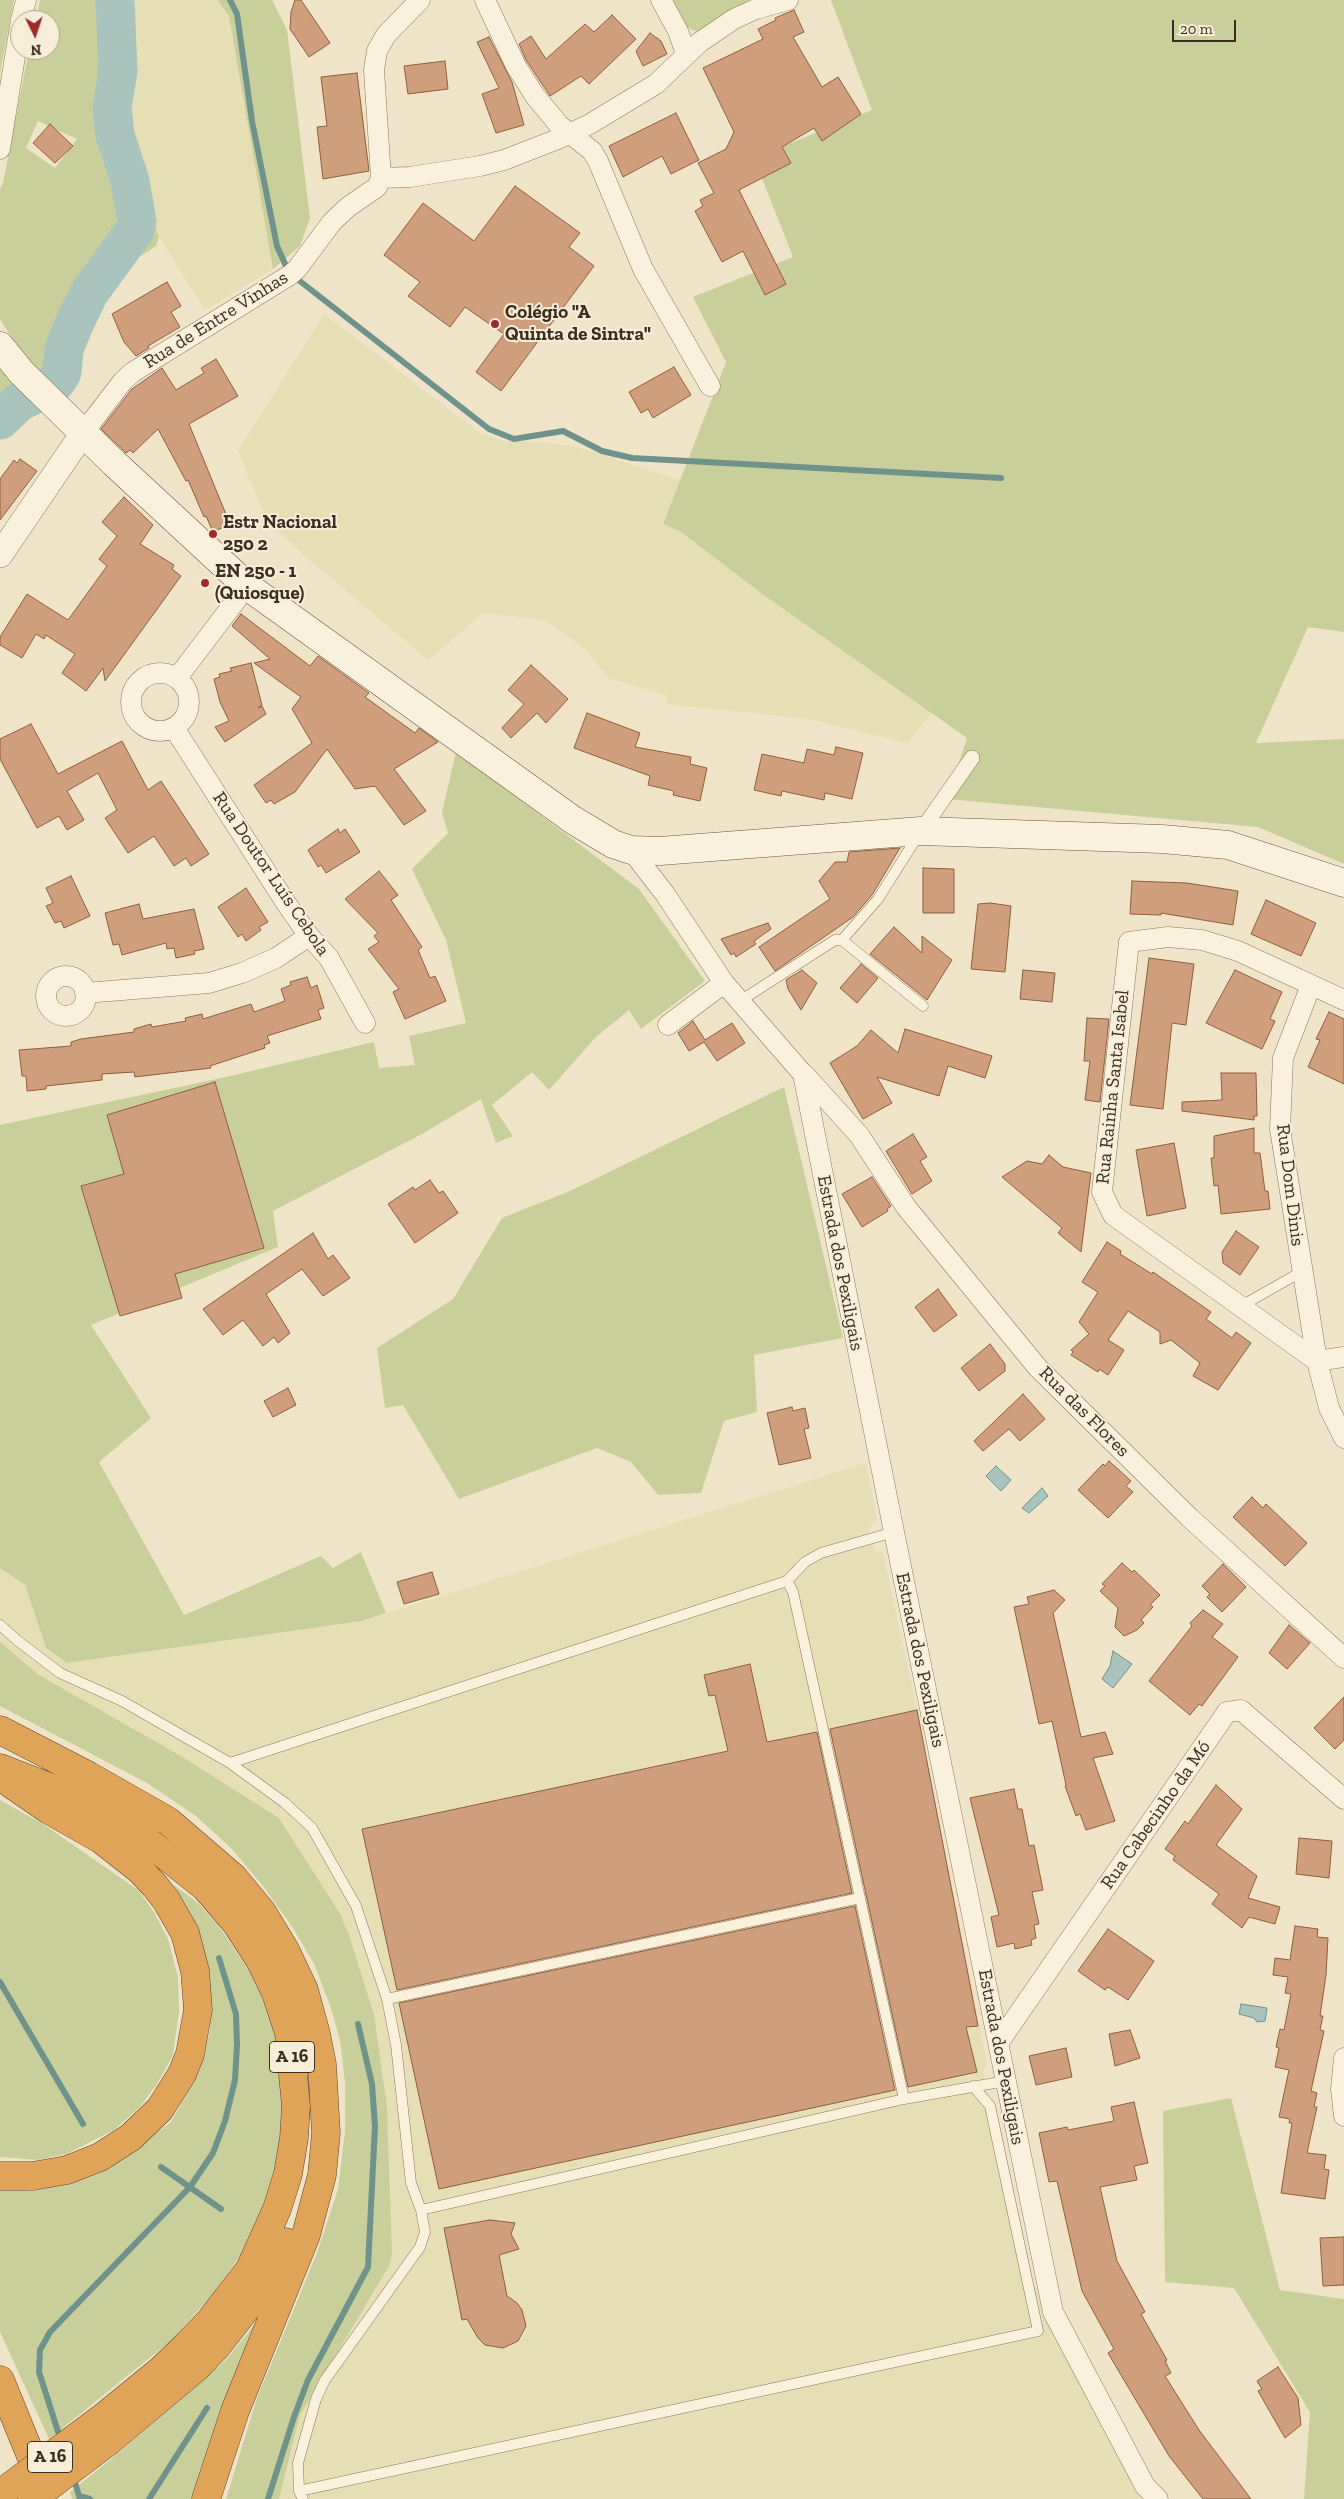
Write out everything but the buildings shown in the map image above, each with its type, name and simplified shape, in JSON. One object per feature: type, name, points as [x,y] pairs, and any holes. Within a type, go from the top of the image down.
[{"type":"highway","name":"A 16","points":[[0,1730],[89,1776],[168,1821],[233,1877],[262,1912],[285,1950],[304,1990],[322,2064],[325,2154],[314,2207],[290,2274],[235,2411],[206,2499]]},
{"type":"highway","name":"A 16","points":[[0,1768],[62,1792],[141,1836],[206,1888],[236,1924],[260,1960],[276,1993],[289,2033],[296,2106],[294,2138],[288,2174],[277,2210],[257,2255],[239,2285],[209,2322],[105,2430],[32,2499]]},
{"type":"highway","points":[[0,1776],[49,1810],[102,1840],[140,1870],[155,1886],[166,1900],[185,1933],[195,1971],[198,2010],[190,2054],[182,2074],[160,2109],[131,2137],[100,2157],[67,2170],[33,2176],[0,2176]]},
{"type":"highway","name":"A 16","points":[[0,2494],[105,2430],[197,2367],[240,2319],[276,2264],[301,2205],[316,2153],[324,2108]]},
{"type":"highway","name":"A 16","points":[[0,2380],[48,2499]]},
{"type":"main road","points":[[0,346],[21,372],[189,534],[247,586],[573,820],[613,844],[631,850],[660,851],[921,831],[1162,839],[1228,845],[1344,883]]},
{"type":"street","points":[[420,0],[386,35],[377,51],[374,70],[382,178],[410,177],[504,160],[569,134],[590,124],[656,84],[700,42],[734,19],[756,9],[788,0]]},
{"type":"street","points":[[485,0],[521,76],[547,112],[569,134],[592,151],[598,161],[643,269],[710,386]]},
{"type":"street","points":[[661,0],[678,31],[686,54]]},
{"type":"street","points":[[0,149],[14,60]]},
{"type":"street","name":"Rua de Entre Vinhas","points":[[74,423],[133,372],[290,276],[332,222],[348,206],[377,187],[382,178]]},
{"type":"street","points":[[0,555],[74,423]]},
{"type":"street","points":[[177,678],[247,586]]},
{"type":"street","points":[[159,673],[177,678],[184,685],[190,703],[182,721],[174,728],[156,731],[139,722],[134,714],[132,696],[141,680],[159,673]]},
{"type":"street","name":"Rua Doutor Luís Cebola","points":[[174,728],[309,936],[329,958],[366,1023]]},
{"type":"street","points":[[921,831],[972,758]]},
{"type":"street","name":"Estrada dos Pexiligais","points":[[631,850],[665,894],[724,983],[803,1074],[1053,2312],[1145,2486],[1158,2499]]},
{"type":"street","points":[[86,993],[209,983],[242,973],[276,958],[309,936]]},
{"type":"street","name":"Rua Rainha Santa Isabel","points":[[1317,1361],[1243,1305],[1113,1215],[1102,1192],[1128,942],[1168,937],[1202,940],[1238,950],[1344,1000]]},
{"type":"street","points":[[668,1025],[724,983]]},
{"type":"street","name":"Rua Dom Dinis","points":[[1311,985],[1283,1058],[1280,1129],[1317,1361]]},
{"type":"street","name":"Rua das Flores","points":[[803,1074],[859,1135],[906,1207],[1038,1368],[1190,1518],[1344,1658]]},
{"type":"street","points":[[1344,1357],[1317,1361],[1329,1408],[1344,1438]]},
{"type":"street","name":"Rua Cabecinho da Mó","points":[[999,2042],[1227,1712],[1241,1710],[1344,1800]]},
{"type":"street","points":[[1344,2058],[1341,2089],[1344,2116]]},
{"type":"lane","points":[[842,940],[878,900],[921,831]]},
{"type":"lane","points":[[740,1001],[836,940],[842,940],[923,1006]]},
{"type":"lane","points":[[1243,1305],[1302,1272]]},
{"type":"lane","points":[[230,1764],[787,1582],[805,1562],[821,1553],[894,1532]]},
{"type":"lane","points":[[787,1582],[793,1592],[904,2099]]},
{"type":"lane","points":[[0,1625],[60,1673],[122,1701],[230,1764],[285,1803],[312,1828],[356,1906],[386,1998],[396,2045],[411,2183],[421,2210],[425,2232],[420,2247],[325,2380],[316,2399],[298,2463],[301,2495],[1038,2331],[990,2106],[973,2086]]},
{"type":"lane","points":[[386,1998],[860,1898]]},
{"type":"lane","points":[[421,2210],[904,2099],[1006,2081]]},
{"type":"shaded area","points":[[129,0],[218,0],[229,15],[273,269],[205,310],[159,237],[140,187],[124,107],[123,11]]},
{"type":"shaded area","points":[[324,314],[479,432],[503,441],[574,446],[680,480],[663,524],[681,532],[765,596],[932,713],[908,743],[809,719],[665,704],[668,696],[608,678],[585,649],[545,620],[483,613],[428,660],[305,556],[267,521],[238,451]]},
{"type":"shaded area","points":[[866,1463],[877,1519],[869,1529],[875,1550],[883,1552],[917,1710],[987,2064],[983,2072],[985,2085],[988,2096],[995,2102],[1034,2283],[1052,2329],[1061,2339],[1140,2499],[279,2499],[300,2415],[322,2366],[389,2266],[339,1912],[279,1818],[181,1756],[39,1675],[0,1642],[0,1568],[25,1585],[46,1648],[67,1663],[362,1621]]},
{"type":"green space","points":[[0,0],[14,0],[12,10],[10,10],[10,21],[0,73]]},
{"type":"green space","points":[[40,0],[129,0],[123,11],[124,107],[140,187],[159,237],[156,246],[127,265],[96,310],[65,398],[28,364],[0,319],[0,189],[3,183],[27,60],[60,60],[60,10],[38,10]],"holes":[[[38,121],[77,139],[55,168],[26,148]]]},
{"type":"green space","points":[[218,0],[272,0],[287,30],[310,218],[300,246],[273,269],[229,16]]},
{"type":"green space","points":[[671,0],[761,0],[698,32],[684,26]]},
{"type":"green space","points":[[831,0],[1344,0],[1344,632],[1308,627],[1256,743],[1344,739],[1344,864],[1258,827],[947,799],[967,738],[765,596],[681,532],[663,524],[726,362],[693,297],[793,257],[754,158],[872,110]]},
{"type":"green space","points":[[0,368],[40,405],[16,416],[0,433]]},
{"type":"green space","points":[[456,752],[639,889],[705,981],[641,1029],[629,1010],[596,1037],[549,1090],[532,1072],[492,1105],[513,1136],[496,1143],[481,1099],[422,1134],[273,1211],[278,1247],[91,1325],[151,1418],[99,1462],[184,1615],[321,1556],[333,1568],[361,1552],[386,1613],[362,1621],[67,1663],[46,1648],[25,1585],[0,1568],[0,1125],[226,1077],[374,1042],[379,1068],[415,1065],[409,1036],[466,1023],[446,940],[412,869],[448,833],[442,812]]},
{"type":"green space","points":[[784,1087],[843,1338],[754,1355],[757,1412],[724,1421],[701,1493],[658,1495],[631,1462],[597,1448],[459,1499],[403,1405],[385,1408],[377,1348],[453,1299],[502,1218],[570,1191]]},
{"type":"green space","points":[[0,1642],[39,1675],[181,1756],[279,1818],[339,1912],[349,1935],[374,2015],[387,2107],[392,2255],[389,2266],[300,2415],[279,2499],[226,2499],[256,2401],[317,2253],[338,2189],[345,2131],[345,2082],[340,2040],[331,2008],[314,1964],[293,1928],[263,1886],[232,1849],[196,1816],[147,1783],[0,1706]]},
{"type":"green space","points":[[0,1800],[43,1824],[138,1890],[154,1912],[168,1939],[178,1977],[179,2012],[173,2055],[157,2084],[139,2108],[114,2130],[66,2154],[37,2160],[0,2157]]},
{"type":"green space","points":[[174,1885],[198,1903],[218,1925],[256,1981],[282,2048],[286,2126],[271,2187],[240,2256],[213,2294],[172,2340],[49,2439],[0,2332],[0,2188],[35,2191],[81,2179],[115,2163],[171,2122],[188,2092],[203,2058],[210,2030],[211,1996],[208,1964],[202,1946]]},
{"type":"green space","points":[[1231,2098],[1280,2290],[1344,2299],[1344,2499],[1304,2499],[1310,2412],[1234,2288],[1165,2282],[1163,2111]]},
{"type":"green space","points":[[257,2321],[196,2499],[72,2499],[70,2492],[115,2456],[225,2361]]},
{"type":"water","points":[[996,1466],[1011,1480],[1001,1491],[986,1476]]},
{"type":"water","points":[[1042,1488],[1048,1496],[1029,1513],[1022,1508]]},
{"type":"water","points":[[1113,1651],[1132,1664],[1113,1688],[1102,1679],[1110,1666]]},
{"type":"water","points":[[1241,2004],[1267,2008],[1265,2021],[1257,2022],[1254,2018],[1239,2014]]},
{"type":"waterway","points":[[0,420],[19,402],[53,385],[58,379],[62,372],[64,349],[89,293],[135,230],[137,221],[130,181],[115,135],[112,107],[118,71],[115,0]]},
{"type":"waterway","points":[[230,0],[237,14],[252,121],[277,246],[286,266]]},
{"type":"waterway","points":[[296,278],[489,429],[514,439],[563,431],[602,451],[632,458],[1001,478]]},
{"type":"waterway","points":[[61,2441],[39,2372],[40,2350],[50,2332],[190,2187],[213,2153],[225,2121],[235,2080],[236,2014],[219,1958]]},
{"type":"waterway","points":[[0,1982],[83,2124]]},
{"type":"waterway","points":[[268,2499],[308,2380],[368,2267],[375,2126],[372,2084],[358,2024]]},
{"type":"waterway","points":[[161,2167],[221,2209]]},
{"type":"waterway","points":[[149,2499],[207,2408]]},
{"type":"waterway","points":[[73,2476],[80,2499]]},
{"type":"waterway","points":[[79,2496],[90,2499]]},
{"type":"place","name":"Colégio \"A Quinta de Sintra\"","points":[[495,324]]},
{"type":"place","name":"Estr Nacional 250 2","points":[[213,534]]},
{"type":"place","name":"EN 250 - 1 (Quiosque)","points":[[205,583]]}]
